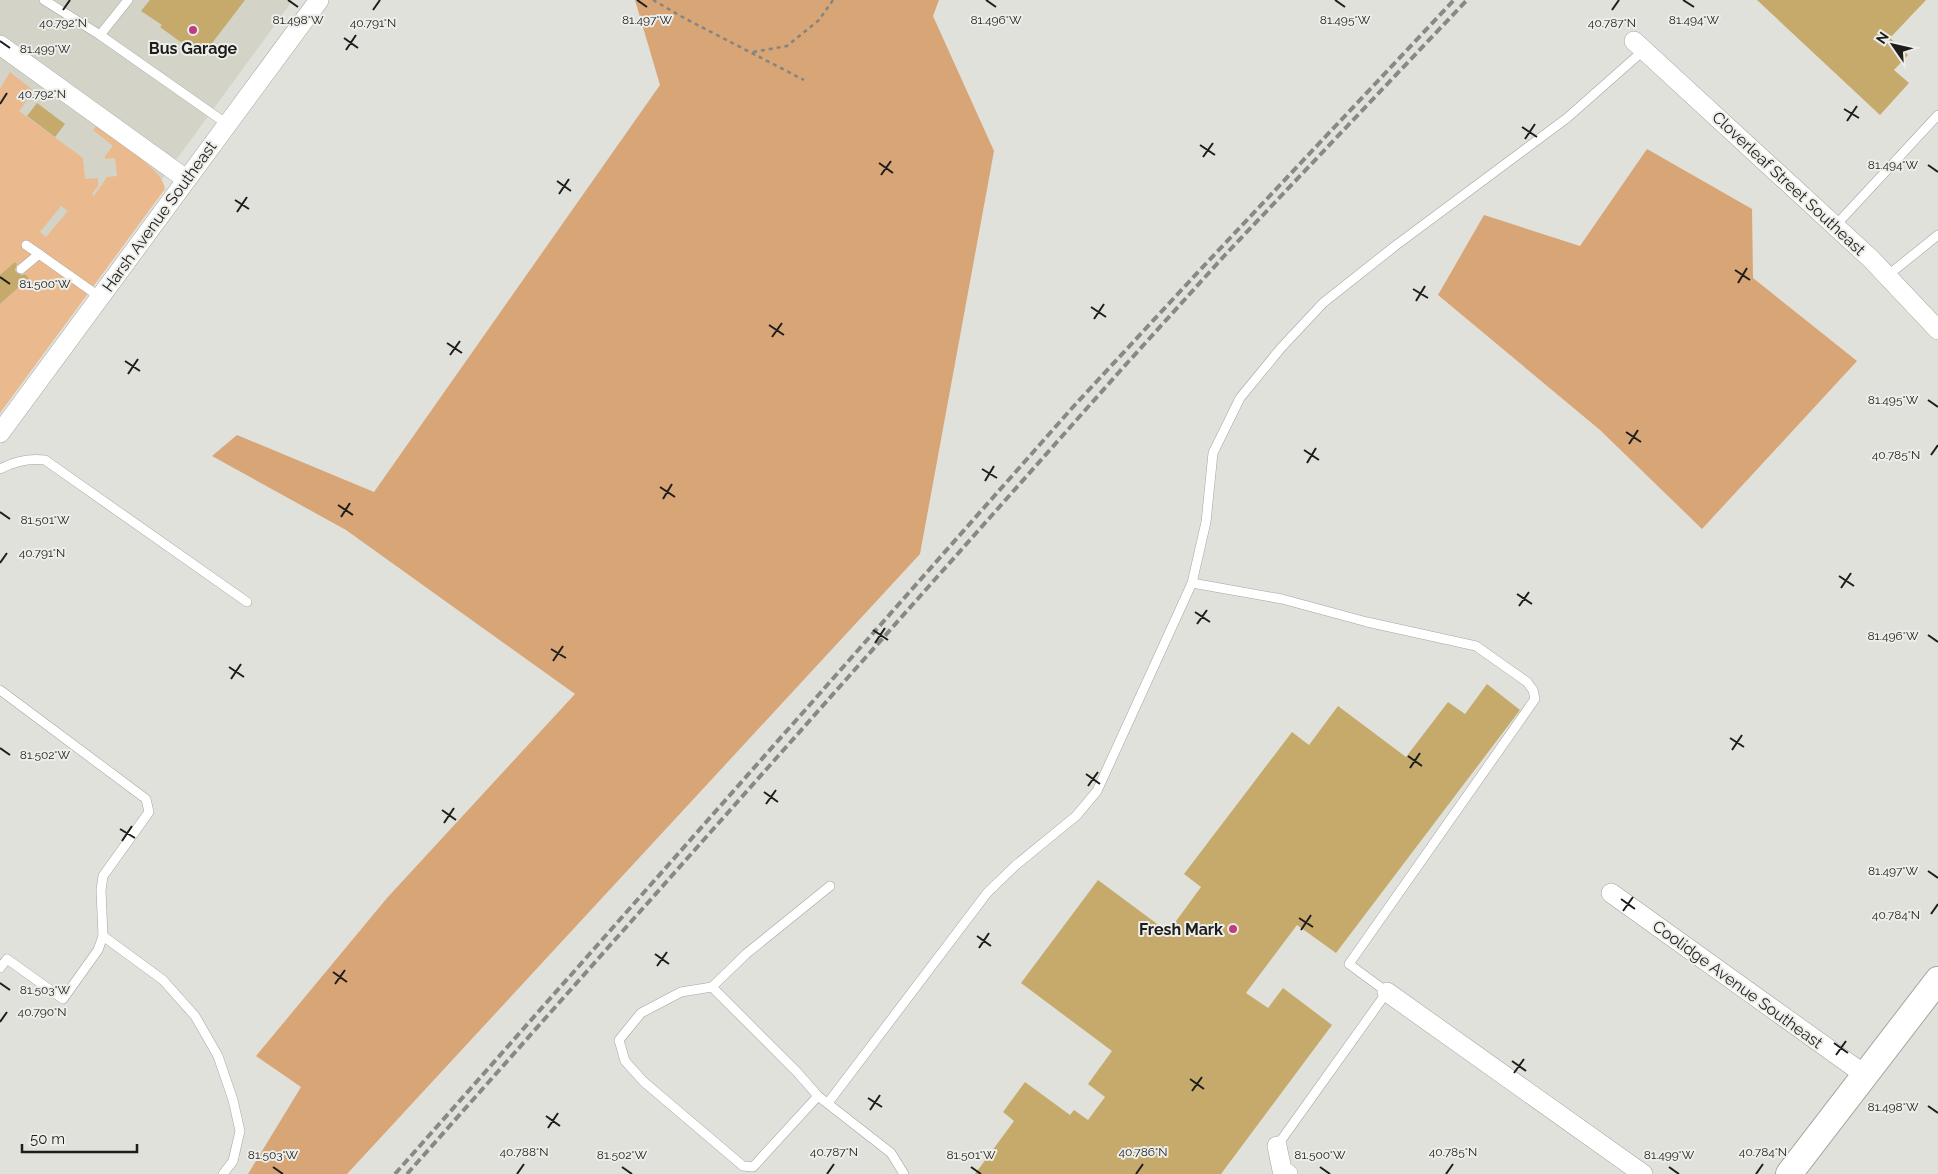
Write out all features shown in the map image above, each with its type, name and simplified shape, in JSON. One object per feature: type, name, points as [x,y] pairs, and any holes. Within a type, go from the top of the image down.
[{"type":"street","name":"Harsh Avenue Southeast","points":[[0,433],[319,0]]},
{"type":"street","points":[[0,44],[186,179]]},
{"type":"street","name":"Cloverleaf Street Southeast","points":[[1639,45],[1835,226],[1887,276],[1938,330]]},
{"type":"street","name":"Coolidge Avenue Southeast","points":[[1612,893],[1865,1075]]},
{"type":"street","points":[[1789,1174],[1938,980]]},
{"type":"street","points":[[1387,992],[1643,1174]]},
{"type":"street","points":[[1278,1146],[1283,1173]]},
{"type":"lane","points":[[44,0],[100,36],[227,124]]},
{"type":"lane","points":[[100,36],[128,0]]},
{"type":"lane","points":[[828,1103],[987,893],[1016,865],[1076,816],[1097,791],[1192,583],[1206,522],[1213,453],[1240,398],[1275,355],[1323,303],[1394,246],[1567,118],[1639,45]]},
{"type":"lane","points":[[1835,226],[1938,115]]},
{"type":"lane","points":[[1887,276],[1938,235]]},
{"type":"lane","points":[[26,245],[100,297]]},
{"type":"lane","points":[[22,269],[39,254]]},
{"type":"lane","points":[[0,469],[30,458],[45,460],[247,602]]},
{"type":"lane","points":[[1192,583],[1282,600],[1367,622],[1476,646],[1527,682],[1533,690],[1535,699],[1348,964],[1387,992],[1278,1146]]},
{"type":"lane","points":[[0,690],[146,798],[149,812],[103,876],[101,890],[103,936],[98,950],[63,999],[7,959],[0,968]]},
{"type":"lane","points":[[818,1096],[753,1167],[742,1166],[644,1082],[625,1061],[619,1040],[641,1013],[681,992],[712,986],[746,954],[830,886]]},
{"type":"lane","points":[[103,936],[163,980],[195,1016],[218,1056],[233,1100],[240,1131],[233,1161],[223,1174]]},
{"type":"lane","points":[[712,986],[798,1072],[818,1096],[891,1153],[904,1174]]},
{"type":"path","points":[[654,0],[804,80]]},
{"type":"path","points":[[752,53],[786,46],[819,20],[833,0]]},
{"type":"shaded area","points":[[0,0],[293,0],[0,401]]},
{"type":"shaded area","points":[[635,0],[939,0],[933,16],[994,151],[920,554],[347,1174],[248,1174],[301,1087],[256,1056],[387,898],[575,694],[346,530],[212,456],[237,435],[374,492],[660,85]]},
{"type":"shaded area","points":[[10,72],[34,91],[19,111],[83,158],[85,179],[98,178],[98,186],[92,194],[94,196],[107,177],[117,176],[115,158],[105,159],[105,156],[113,146],[93,130],[96,126],[147,163],[156,172],[165,189],[0,413],[0,304],[29,278],[15,262],[0,275],[0,89]],"holes":[[[61,206],[68,211],[46,237],[40,232]]]},
{"type":"shaded area","points":[[1647,149],[1752,209],[1753,278],[1857,361],[1702,529],[1600,430],[1438,295],[1484,215],[1580,246]]},
{"type":"building","name":"Bus Garage","points":[[150,0],[245,0],[203,55],[183,41],[182,43],[160,27],[162,25],[141,11]]},
{"type":"building","points":[[1757,0],[1926,0],[1890,38],[1908,55],[1894,70],[1909,83],[1880,115]]},
{"type":"building","points":[[37,103],[65,124],[55,137],[27,116]]},
{"type":"building","points":[[15,262],[17,264],[15,270],[17,273],[25,274],[29,278],[0,304],[0,275]]},
{"type":"building","name":"Fresh Mark","points":[[1487,684],[1520,710],[1336,953],[1297,925],[1246,993],[1268,1008],[1283,988],[1332,1025],[1221,1174],[975,1174],[1014,1121],[1003,1112],[1025,1082],[1070,1115],[1074,1110],[1088,1120],[1105,1097],[1088,1084],[1112,1051],[1021,983],[1098,880],[1168,932],[1201,887],[1184,874],[1292,732],[1309,745],[1338,706],[1406,757],[1448,702],[1465,714]]},
{"type":"railway","points":[[395,1174],[1073,407],[1454,0]]},
{"type":"railway","points":[[407,1174],[1120,371],[1225,255],[1467,0]]},
{"type":"place","name":"Bus Garage","points":[[193,30]]},
{"type":"place","name":"Fresh Mark","points":[[1233,929]]}]
